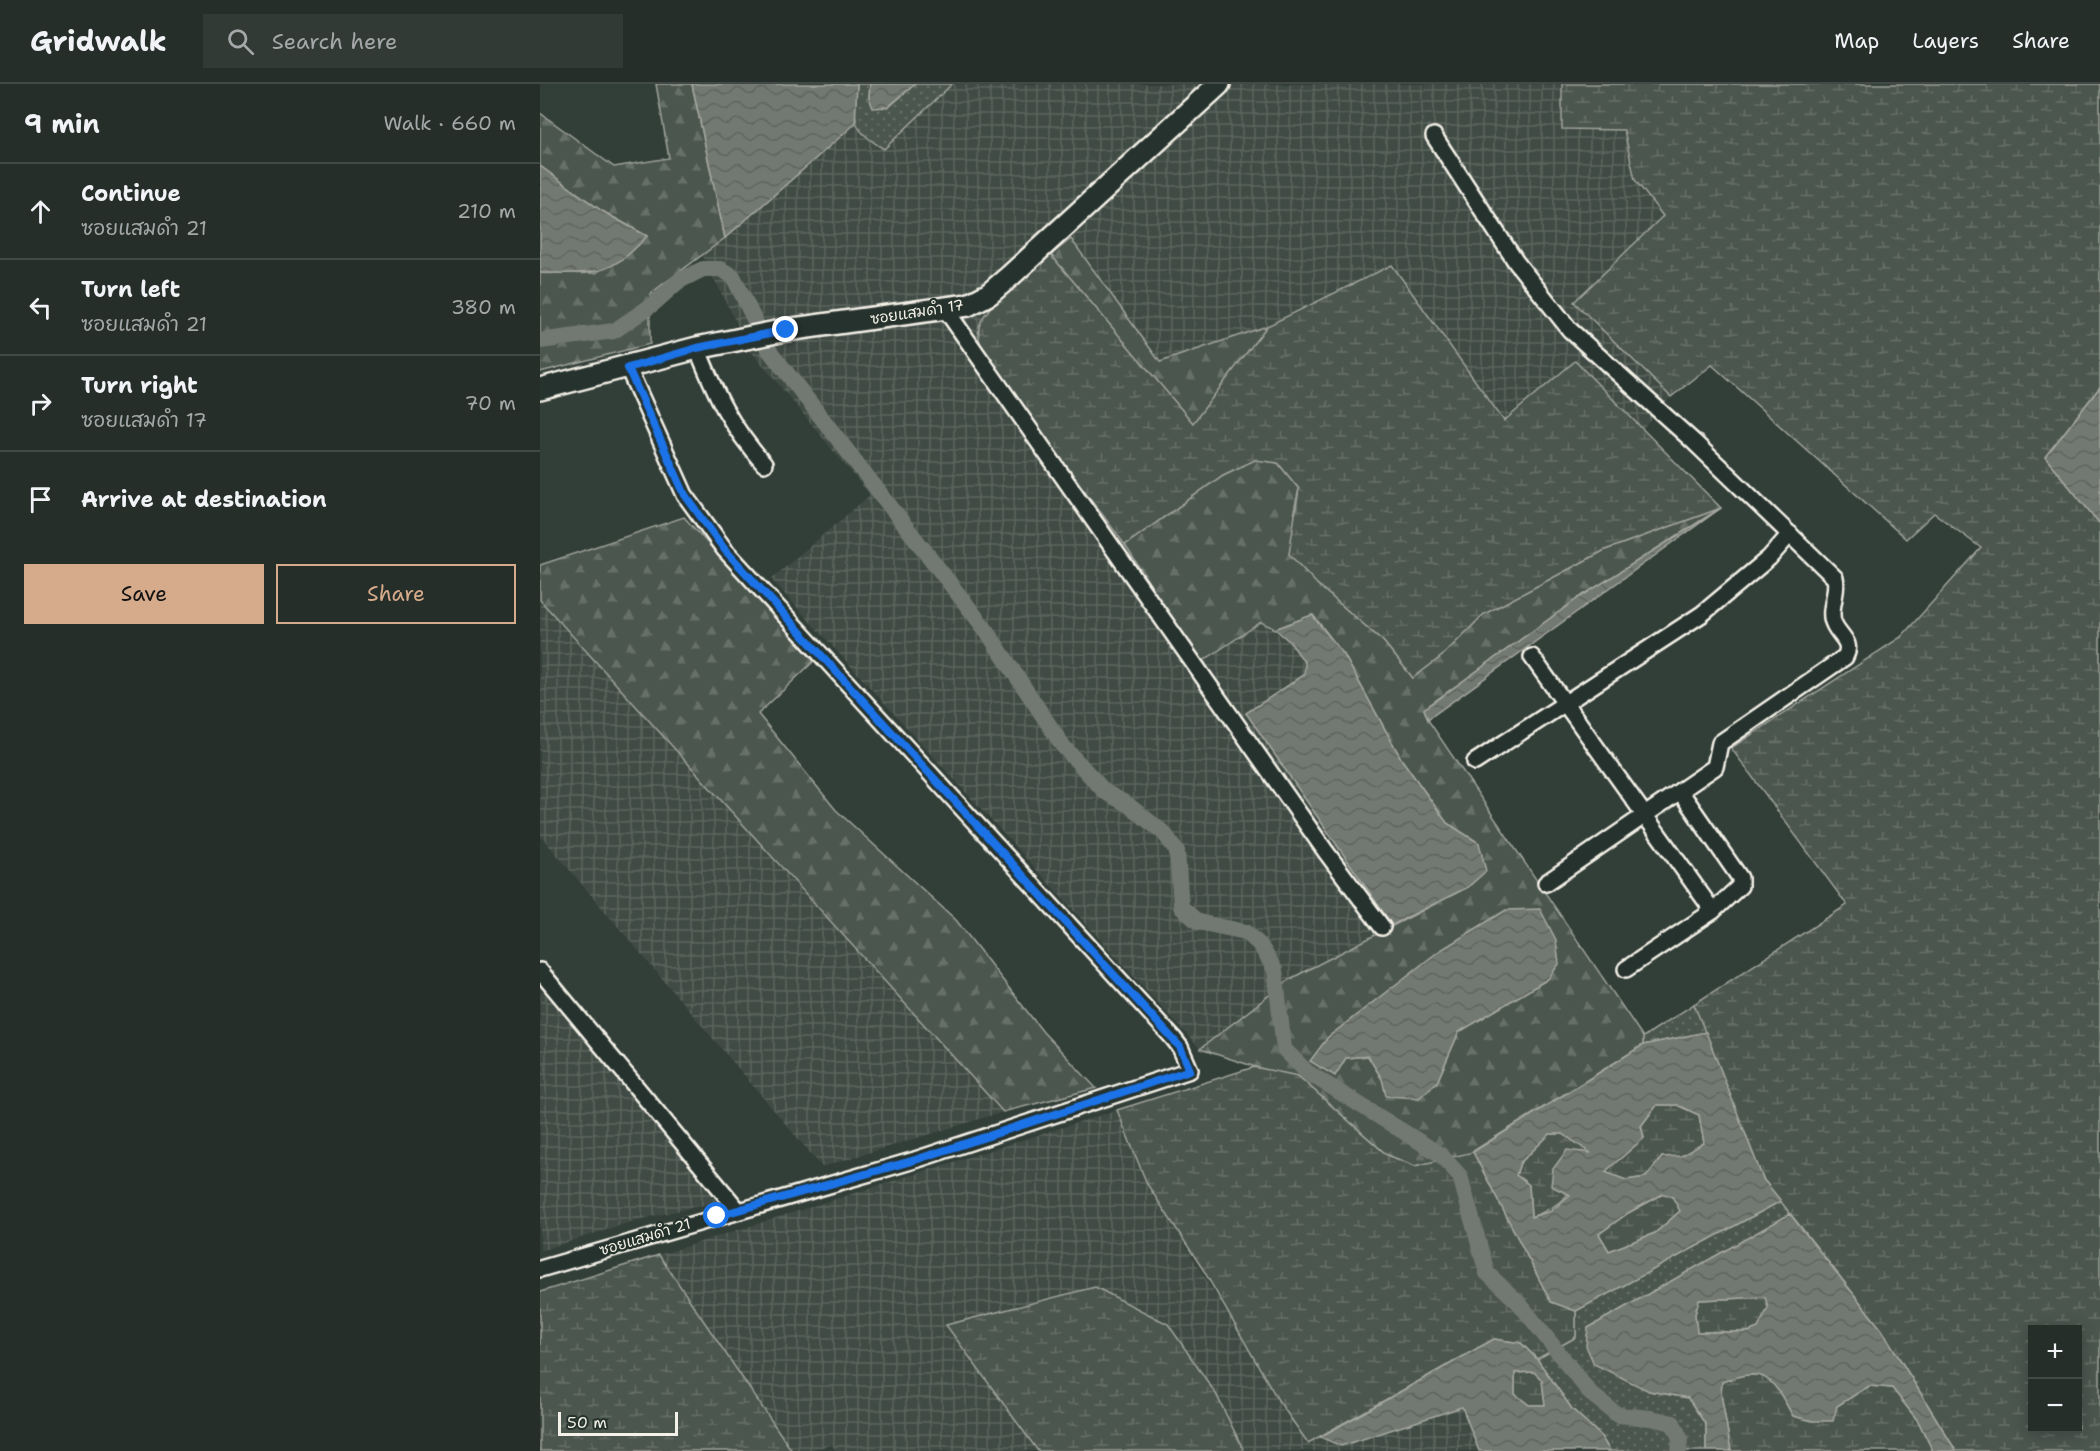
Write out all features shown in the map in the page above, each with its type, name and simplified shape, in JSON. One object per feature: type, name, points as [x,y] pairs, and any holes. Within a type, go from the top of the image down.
[{"type":"street","name":"ซอยแสมดำ 17","points":[[540,389],[628,368],[697,348],[786,330],[946,310],[969,305],[1003,282],[1219,84]]},
{"type":"street","points":[[1434,136],[1516,262],[1569,330],[1694,442],[1835,578],[1838,588],[1832,613],[1834,624],[1846,641],[1848,651],[1845,657],[1720,743],[1715,767],[1546,883]]},
{"type":"street","points":[[946,310],[1319,843],[1382,927]]},
{"type":"street","points":[[697,348],[720,404],[738,435],[764,464]]},
{"type":"street","name":"ซอยแสมดำ 21","points":[[540,1269],[915,1160],[1190,1070],[1180,1047],[1173,1038],[725,550],[685,495],[628,368]]},
{"type":"street","points":[[1475,762],[1567,705],[1702,614],[1768,558],[1790,534]]},
{"type":"street","points":[[1532,657],[1713,910]]},
{"type":"street","points":[[1626,969],[1713,910],[1740,886],[1740,878],[1680,791]]},
{"type":"street","points":[[540,971],[738,1210]]},
{"type":"shaded area","points":[[952,84],[1562,84],[1562,129],[1624,130],[1635,180],[1663,216],[1575,302],[1671,397],[1642,430],[1575,361],[1504,421],[1392,265],[1267,326],[1160,362],[1071,240],[1051,255],[983,353],[1125,545],[1200,662],[1261,622],[1290,642],[1305,663],[1304,675],[1247,713],[1392,925],[1290,979],[1200,1049],[771,579],[870,495],[750,350],[702,255],[855,124],[865,137],[884,149]]},
{"type":"shaded area","points":[[540,600],[1003,1112],[822,1167],[540,835]]},
{"type":"shaded area","points":[[545,990],[717,1202],[637,1220],[540,1251],[540,994]]},
{"type":"shaded area","points":[[1117,1110],[1147,1184],[1308,1443],[1320,1437],[1341,1446],[1462,1407],[1479,1451],[1244,1451],[1216,1394],[1168,1324],[946,1325],[1038,1451],[836,1451],[832,1445],[806,1451],[792,1451],[659,1255]]},
{"type":"green space","points":[[656,84],[692,84],[725,238],[650,294],[650,344],[540,372],[540,273],[596,273],[647,236],[602,211],[540,166],[540,113],[614,167],[669,158]]},
{"type":"green space","points":[[857,84],[870,84],[869,98],[889,107],[915,84],[952,84],[884,149],[865,135],[857,123],[855,107]]},
{"type":"green space","points":[[1562,84],[2100,84],[2100,387],[2045,457],[2100,524],[2100,1451],[1956,1451],[1882,1330],[1763,1179],[1694,1004],[1847,905],[1731,748],[1901,637],[1981,548],[1934,513],[1906,539],[1712,365],[1671,397],[1574,302],[1663,216],[1635,180],[1624,130],[1562,129]]},
{"type":"green space","points":[[1071,239],[1160,362],[1267,326],[1193,424],[1051,255]]},
{"type":"green space","points":[[1051,255],[1193,423],[1267,326],[1392,265],[1504,421],[1575,361],[1721,508],[1605,550],[1484,614],[1442,656],[1413,678],[1383,641],[1317,584],[1289,554],[1299,489],[1278,463],[1255,460],[1223,475],[1125,545],[983,353],[979,329],[987,312],[1003,294]]},
{"type":"green space","points":[[1255,459],[1278,463],[1299,489],[1294,511],[1317,584],[1383,641],[1413,678],[1442,656],[1484,614],[1605,550],[1721,508],[1577,599],[1424,709],[1428,720],[1643,1037],[1643,1045],[1467,1155],[1415,1166],[1387,1155],[1298,1076],[1268,1071],[1200,1049],[1290,979],[1468,887],[1479,843],[1447,823],[1402,760],[1344,655],[1313,615],[1275,629],[1261,622],[1200,663],[1125,545],[1223,475]],"holes":[[[1548,979],[1459,1032],[1437,1082],[1382,1079],[1368,1056],[1346,1058]]]},
{"type":"green space","points":[[684,517],[814,661],[758,714],[836,810],[956,920],[1043,1032],[1096,1088],[1003,1112],[540,600],[540,565]]},
{"type":"green space","points":[[1694,1004],[1706,1032],[1643,1045],[1643,1037]]},
{"type":"green space","points":[[1254,1067],[1298,1076],[1387,1155],[1415,1166],[1473,1152],[1551,1302],[1576,1311],[1576,1337],[1537,1359],[1521,1343],[1494,1339],[1308,1443],[1278,1400],[1204,1271],[1147,1184],[1117,1110]]},
{"type":"green space","points":[[1657,1105],[1677,1105],[1699,1115],[1704,1143],[1681,1157],[1662,1157],[1646,1177],[1626,1180],[1604,1172],[1644,1138],[1641,1126]]},
{"type":"green space","points":[[1550,1134],[1563,1134],[1592,1154],[1569,1193],[1554,1207],[1531,1217],[1529,1185],[1516,1175],[1520,1163]]},
{"type":"green space","points":[[1663,1194],[1672,1196],[1680,1211],[1655,1233],[1609,1251],[1599,1234],[1628,1213]]},
{"type":"green space","points":[[1781,1201],[1790,1214],[1588,1328],[1649,1391],[1688,1398],[1706,1425],[1706,1451],[1610,1451],[1600,1435],[1572,1409],[1537,1359],[1576,1337],[1576,1311]]},
{"type":"green space","points":[[659,1255],[792,1451],[540,1451],[540,1292]]},
{"type":"green space","points":[[1095,1287],[1168,1324],[1216,1394],[1244,1451],[1038,1451],[946,1325]]},
{"type":"green space","points":[[1765,1297],[1769,1307],[1758,1328],[1748,1332],[1697,1332],[1695,1314],[1699,1300]]},
{"type":"green space","points":[[1534,1372],[1542,1380],[1545,1405],[1529,1405],[1515,1394],[1515,1373]]},
{"type":"green space","points":[[1742,1375],[1762,1375],[1777,1387],[1793,1416],[1813,1421],[1869,1386],[1892,1388],[1918,1421],[1933,1451],[1731,1451],[1721,1394],[1722,1382]]},
{"type":"water","points":[[692,84],[857,84],[855,124],[725,238]]},
{"type":"water","points":[[870,84],[915,84],[888,107],[873,108],[869,98]]},
{"type":"water","points":[[540,166],[602,211],[647,236],[622,260],[600,270],[540,273]]},
{"type":"water","points":[[2100,387],[2100,524],[2045,457]]},
{"type":"water","points":[[1721,508],[1428,719],[1424,709],[1577,599]]},
{"type":"water","points":[[1312,615],[1344,655],[1402,760],[1447,823],[1479,843],[1486,871],[1468,887],[1392,925],[1246,713],[1304,675],[1305,663],[1290,642],[1275,629]]},
{"type":"water","points":[[1540,909],[1556,940],[1559,964],[1548,979],[1459,1032],[1437,1082],[1419,1098],[1386,1096],[1382,1079],[1368,1056],[1346,1058],[1335,1076],[1310,1061],[1328,1037],[1439,951],[1506,910]]},
{"type":"water","points":[[1706,1032],[1763,1179],[1781,1201],[1576,1311],[1551,1302],[1473,1152],[1643,1045]],"holes":[[[1657,1105],[1677,1105],[1699,1115],[1704,1143],[1681,1156],[1662,1157],[1646,1177],[1626,1180],[1605,1172],[1644,1138],[1641,1126]],[[1550,1134],[1563,1134],[1591,1153],[1567,1150],[1553,1169],[1551,1186],[1570,1195],[1551,1211],[1531,1217],[1529,1185],[1516,1175],[1520,1163]],[[1663,1194],[1672,1196],[1680,1211],[1655,1233],[1609,1251],[1599,1234],[1628,1213]]]},
{"type":"water","points":[[1790,1214],[1882,1330],[1956,1451],[1933,1451],[1918,1421],[1892,1388],[1869,1386],[1837,1406],[1833,1421],[1813,1421],[1793,1416],[1773,1384],[1759,1376],[1749,1375],[1722,1382],[1721,1394],[1731,1451],[1706,1451],[1706,1425],[1688,1398],[1649,1391],[1594,1364],[1586,1346],[1588,1328]],"holes":[[[1765,1297],[1768,1308],[1758,1328],[1748,1332],[1697,1332],[1695,1314],[1699,1300]]]},
{"type":"water","points":[[1494,1339],[1521,1343],[1537,1359],[1572,1409],[1600,1435],[1610,1451],[1479,1451],[1462,1407],[1341,1446],[1320,1437]],"holes":[[[1534,1372],[1542,1380],[1545,1405],[1529,1405],[1515,1394],[1515,1373]]]},
{"type":"waterway","points":[[540,341],[614,331],[652,305],[679,281],[703,269],[720,269],[733,276],[769,350],[986,630],[1063,746],[1105,792],[1127,804],[1164,833],[1177,851],[1181,907],[1198,922],[1246,932],[1260,945],[1275,970],[1284,1049],[1307,1072],[1441,1155],[1460,1176],[1487,1273],[1519,1303],[1591,1394],[1618,1415],[1673,1423],[1680,1438],[1679,1451]]},
{"type":"route","points":[[717,1216],[915,1160],[1171,1074],[1190,1070],[1180,1047],[725,550],[685,495],[628,368],[697,348],[786,330]]}]
